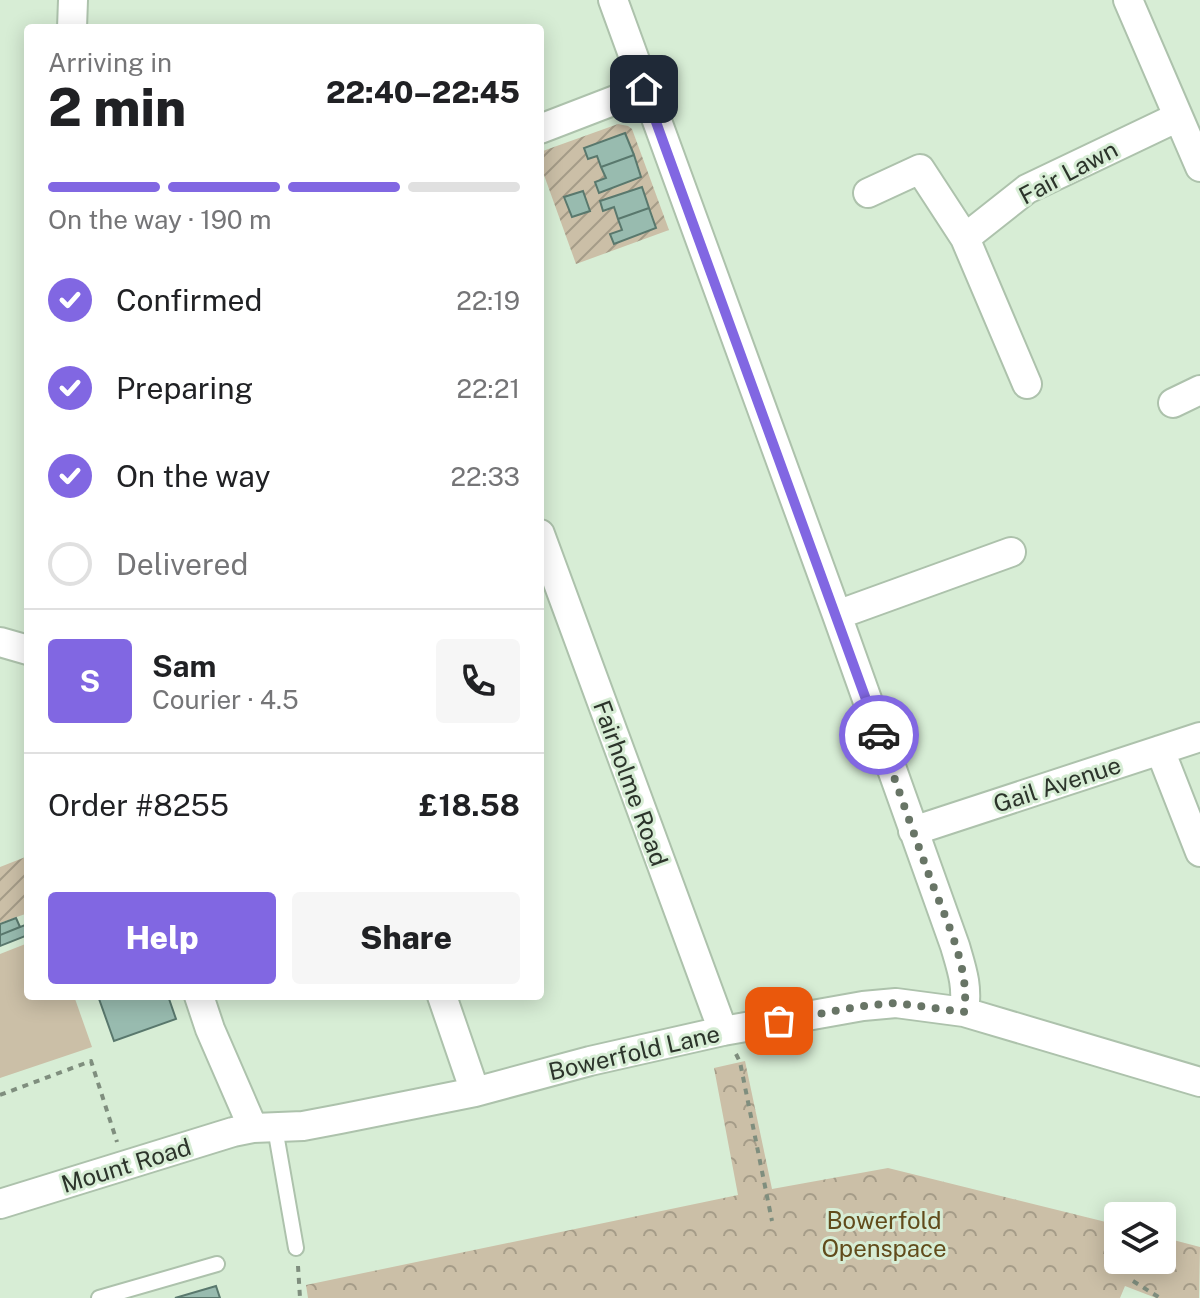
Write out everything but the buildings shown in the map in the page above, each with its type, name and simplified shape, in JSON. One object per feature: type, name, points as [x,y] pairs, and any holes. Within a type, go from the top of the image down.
[{"type":"street","points":[[72,24],[73,0]]},
{"type":"street","points":[[613,0],[955,946],[966,982],[964,1012]]},
{"type":"street","points":[[1128,0],[1200,167]]},
{"type":"street","points":[[544,127],[644,89]]},
{"type":"street","name":"Fair Lawn","points":[[965,238],[1027,189],[1178,117]]},
{"type":"street","points":[[868,193],[920,169],[965,238],[1027,384]]},
{"type":"street","points":[[1173,403],[1200,390]]},
{"type":"street","name":"Fairholme Road","points":[[544,545],[723,1031]]},
{"type":"street","points":[[837,615],[1011,552]]},
{"type":"street","points":[[0,642],[24,649]]},
{"type":"street","name":"Gail Avenue","points":[[913,831],[1200,737]]},
{"type":"street","points":[[1160,750],[1200,852]]},
{"type":"street","points":[[200,1000],[210,1029],[264,1128]]},
{"type":"street","points":[[443,1000],[475,1092]]},
{"type":"street","name":"Bowerfold Lane","points":[[264,1128],[328,1121],[475,1092],[590,1061],[723,1031],[896,1003],[964,1012],[1200,1082]]},
{"type":"street","name":"Mount Road","points":[[0,1204],[233,1132],[264,1128]]},
{"type":"lane","points":[[264,1128],[296,1248]]},
{"type":"lane","points":[[99,1298],[217,1264]]},
{"type":"path","points":[[723,1031],[740,1062],[772,1221]]},
{"type":"path","points":[[0,1095],[91,1061],[124,1165]]},
{"type":"path","points":[[296,1248],[300,1298]]},
{"type":"path","points":[[1133,1281],[1160,1298]]},
{"type":"green space","points":[[618,124],[628,126],[632,129],[669,230],[576,264],[544,175],[544,151]],"holes":[[[625,133],[641,177],[599,193],[595,182],[606,178],[597,156],[588,159],[584,148]],[[642,187],[656,228],[614,244],[611,234],[622,230],[614,207],[603,210],[600,201]]]},
{"type":"green space","points":[[24,858],[24,914],[0,923],[0,867]]},
{"type":"green space","points":[[24,945],[24,1000],[75,1000],[92,1047],[0,1078],[0,954]]},
{"type":"green space","name":"Bowerfold Openspace","points":[[745,1061],[772,1189],[888,1168],[1104,1222],[1104,1274],[1176,1274],[1176,1241],[1200,1247],[1199,1298],[1156,1298],[1125,1286],[1120,1298],[308,1298],[306,1285],[738,1195],[714,1068]]},
{"type":"way so far","points":[[779,1021],[896,1003],[964,1012],[966,982],[955,946],[879,735]]},
{"type":"route","points":[[644,89],[879,735]]}]
